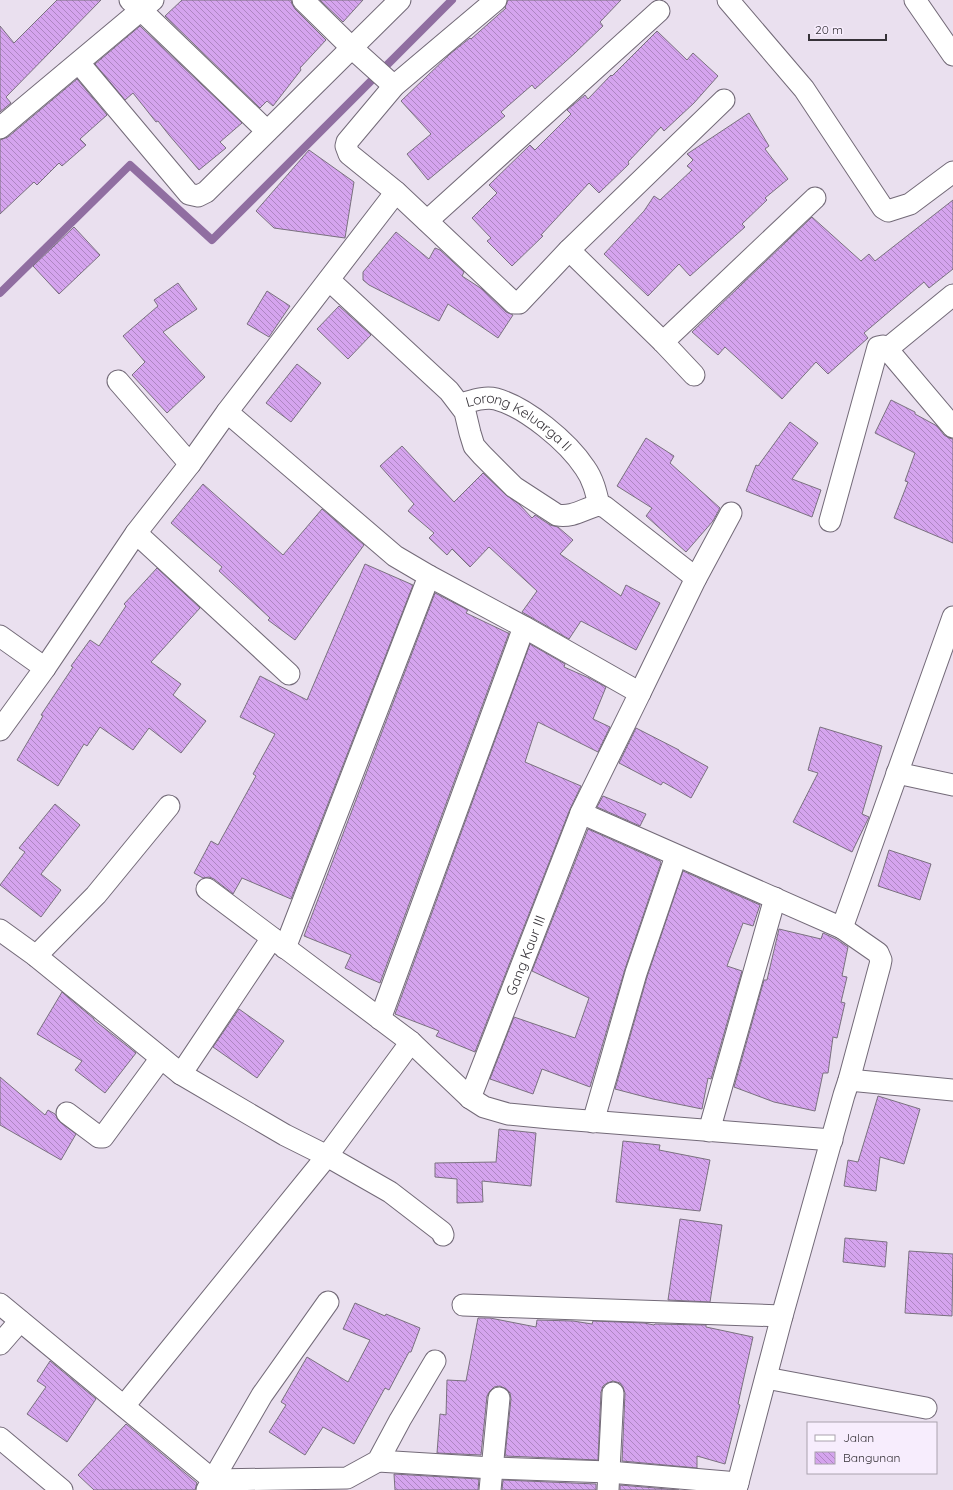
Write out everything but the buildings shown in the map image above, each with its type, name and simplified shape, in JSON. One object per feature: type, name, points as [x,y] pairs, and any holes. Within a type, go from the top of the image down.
[{"type":"street","points":[[303,0],[357,53],[389,81]]},
{"type":"street","points":[[79,63],[189,194],[198,196],[206,192],[267,131],[357,53],[400,0]]},
{"type":"street","points":[[496,0],[389,81],[346,146],[349,154],[396,192],[516,304],[519,303],[569,250],[724,100]]},
{"type":"street","points":[[728,0],[804,89],[883,208],[888,211],[910,204],[953,172]]},
{"type":"street","points":[[915,0],[953,55]]},
{"type":"street","points":[[0,128],[79,63],[141,3],[267,131]]},
{"type":"street","points":[[427,221],[659,10]]},
{"type":"street","points":[[0,730],[45,668],[136,533],[396,192]]},
{"type":"street","points":[[663,342],[815,198]]},
{"type":"street","points":[[569,250],[663,342],[694,375]]},
{"type":"street","name":"Lorong Keluarga II","points":[[329,280],[449,391],[460,404],[479,399],[495,399],[512,405],[533,418],[554,434],[585,468],[593,484],[599,505]]},
{"type":"street","points":[[887,349],[953,295]]},
{"type":"street","points":[[830,521],[878,347],[883,346],[887,349],[953,427]]},
{"type":"street","points":[[118,381],[190,464]]},
{"type":"street","points":[[460,404],[465,412],[474,446],[514,487],[562,516],[568,516],[599,505],[605,507],[696,578]]},
{"type":"street","points":[[227,412],[395,556],[640,693]]},
{"type":"street","name":"Gang Kaur III","points":[[470,1098],[581,813],[696,578],[731,513]]},
{"type":"street","points":[[136,533],[289,674]]},
{"type":"street","points":[[181,1074],[278,943],[429,576]]},
{"type":"street","points":[[842,928],[953,617]]},
{"type":"street","points":[[380,1019],[524,627]]},
{"type":"street","points":[[0,636],[45,668]]},
{"type":"street","points":[[897,773],[953,785]]},
{"type":"street","points":[[36,956],[96,895],[169,806]]},
{"type":"street","points":[[0,1304],[124,1406],[210,1485],[347,1478],[378,1461],[492,1468],[608,1481],[737,1486],[782,1316],[844,1095],[850,1080],[881,960],[878,953],[842,928],[581,813]]},
{"type":"street","points":[[593,1122],[636,972],[676,856]]},
{"type":"street","points":[[207,890],[411,1042],[470,1098],[484,1107],[508,1114],[832,1140]]},
{"type":"street","points":[[709,1131],[775,898]]},
{"type":"street","points":[[0,930],[36,956],[181,1074],[285,1135],[327,1156],[390,1192],[443,1233],[443,1235]]},
{"type":"street","points":[[124,1406],[327,1156],[411,1042]]},
{"type":"street","points":[[67,1114],[99,1137],[103,1137],[162,1058]]},
{"type":"street","points":[[850,1080],[953,1090]]},
{"type":"street","points":[[210,1485],[262,1394],[328,1302]]},
{"type":"street","points":[[463,1306],[782,1316]]},
{"type":"street","points":[[0,1344],[20,1321]]},
{"type":"street","points":[[378,1461],[435,1361]]},
{"type":"street","points":[[766,1378],[926,1408]]},
{"type":"street","points":[[608,1481],[614,1394]]},
{"type":"street","points":[[490,1490],[499,1398]]},
{"type":"street","points":[[0,1438],[62,1490]]},
{"type":"waterway","points":[[0,293],[130,165],[212,240],[452,0]]}]
